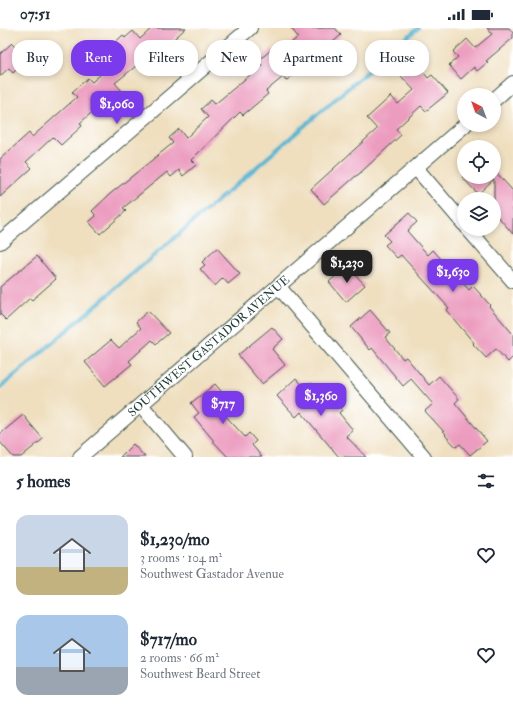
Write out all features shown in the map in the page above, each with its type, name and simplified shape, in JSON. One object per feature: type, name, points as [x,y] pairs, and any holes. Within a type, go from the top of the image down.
[{"type":"street","points":[[0,242],[250,28]]},
{"type":"street","points":[[501,94],[513,83]]},
{"type":"street","name":"SOUTHWEST GASTADOR AVENUE","points":[[80,457],[457,132]]},
{"type":"street","points":[[416,168],[457,216]]},
{"type":"street","points":[[474,236],[513,281]]},
{"type":"street","points":[[278,286],[424,457]]},
{"type":"street","points":[[141,405],[185,457]]},
{"type":"building","points":[[152,28],[186,28],[173,40],[134,40],[134,68],[126,74],[126,40],[118,40],[123,35],[125,38],[133,31],[140,39]]},
{"type":"building","points":[[291,28],[335,28],[341,35],[335,40],[294,40],[298,37]]},
{"type":"building","points":[[487,28],[509,28],[513,33],[513,38],[486,61],[488,62],[477,71],[474,67],[461,79],[449,65],[458,57],[453,52],[467,39],[475,48],[492,34]]},
{"type":"building","points":[[12,43],[12,72],[9,68],[0,76],[0,54]]},
{"type":"building","points":[[269,52],[269,76],[292,76],[286,81],[283,77],[266,91],[268,94],[243,115],[240,112],[191,160],[196,165],[183,176],[179,170],[171,177],[167,172],[123,208],[126,211],[100,234],[89,222],[96,216],[92,211],[110,194],[173,143],[169,138],[179,129],[186,138],[208,117],[201,109],[211,100],[215,104],[249,76],[261,76],[261,58]]},
{"type":"building","points":[[432,75],[448,93],[426,111],[421,106],[396,129],[401,135],[324,204],[311,189],[377,129],[367,118],[391,96],[398,104],[414,90],[401,76],[426,76],[428,78]]},
{"type":"building","points":[[99,76],[124,76],[115,83],[123,92],[113,102],[109,97],[80,123],[82,126],[61,145],[53,137],[26,162],[32,168],[0,197],[0,159],[29,133],[32,137],[77,97],[72,92],[88,78],[92,82]]},
{"type":"building","points":[[501,178],[513,191],[513,234],[501,220],[501,192],[494,192],[494,184],[501,184]]},
{"type":"building","points":[[469,184],[489,184],[480,192],[476,192]]},
{"type":"building","points":[[409,213],[417,222],[407,231],[428,255],[433,250],[469,290],[473,286],[513,334],[513,357],[508,362],[496,349],[486,358],[446,310],[449,308],[401,255],[397,258],[385,245],[390,241],[384,235]]},
{"type":"building","points":[[217,248],[240,274],[228,284],[223,278],[215,286],[200,269],[205,265],[202,262]]},
{"type":"building","points":[[37,256],[56,279],[32,300],[30,298],[6,320],[0,314],[0,287]]},
{"type":"building","points":[[347,266],[365,285],[346,302],[329,282]]},
{"type":"building","points":[[370,310],[390,333],[385,337],[403,359],[406,357],[429,385],[439,376],[459,399],[455,403],[487,441],[470,455],[460,444],[456,447],[425,411],[433,404],[411,379],[403,386],[372,348],[370,350],[351,327]]},
{"type":"building","points":[[148,311],[169,333],[156,344],[152,340],[129,361],[132,364],[105,386],[85,362],[111,340],[119,348],[141,328],[136,322]]},
{"type":"building","points":[[272,327],[283,339],[272,349],[285,365],[262,384],[238,355]]},
{"type":"building","points":[[296,378],[305,388],[311,383],[330,403],[334,400],[342,410],[339,413],[353,430],[346,436],[366,457],[339,457],[301,412],[296,417],[277,396]]},
{"type":"building","points":[[215,384],[231,403],[221,411],[245,437],[249,433],[256,441],[252,445],[262,457],[228,457],[194,417],[199,413],[191,403]]},
{"type":"building","points":[[23,415],[43,439],[21,457],[13,457],[0,442],[0,434]]},
{"type":"building","points":[[133,444],[145,457],[120,457]]},
{"type":"waterway","points":[[0,388],[418,28]]}]
